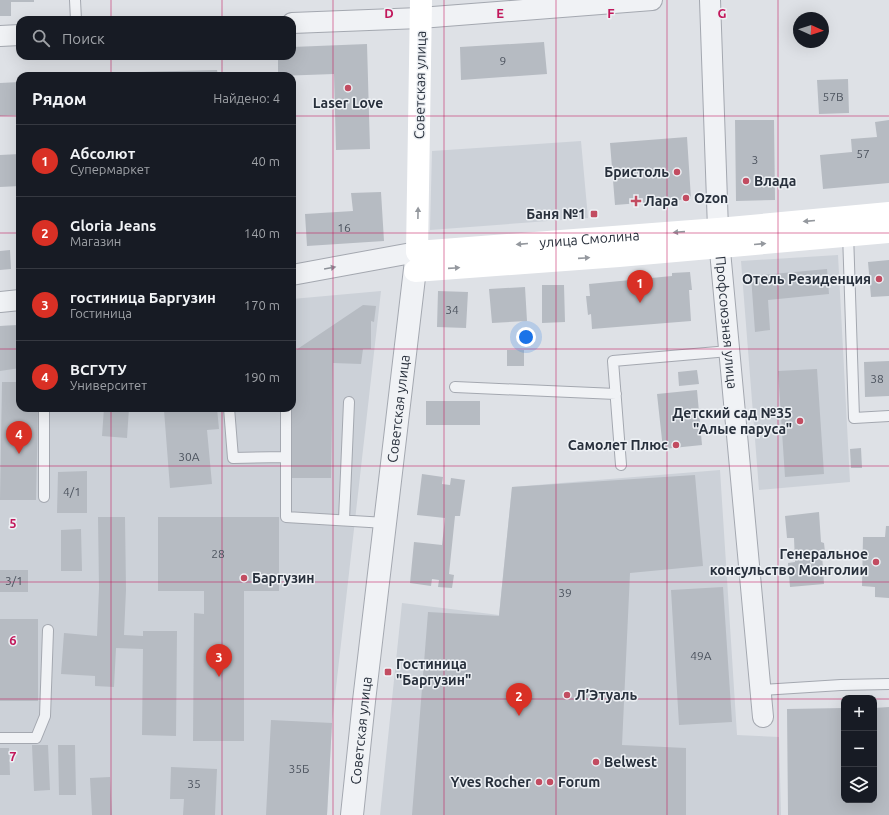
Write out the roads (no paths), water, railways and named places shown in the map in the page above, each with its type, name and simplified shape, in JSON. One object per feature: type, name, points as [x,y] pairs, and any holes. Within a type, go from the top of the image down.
[{"type":"main road","name":"Советская улица","points":[[416,262],[421,9]]},
{"type":"main road","name":"улица Смолина","points":[[416,262],[848,227],[889,213]]},
{"type":"main road","points":[[848,227],[889,232]]},
{"type":"street","points":[[296,23],[421,9],[652,0]]},
{"type":"street","name":"Профсоюзная улица","points":[[710,0],[719,238],[763,717]]},
{"type":"street","points":[[0,36],[16,35]]},
{"type":"street","name":"улица Смолина","points":[[296,275],[416,262]]},
{"type":"street","name":"Советская улица","points":[[352,815],[416,262]]},
{"type":"street","points":[[0,302],[16,300]]},
{"type":"lane","points":[[75,0],[76,16]]},
{"type":"lane","points":[[848,227],[854,418],[889,416]]},
{"type":"lane","points":[[621,465],[613,361],[729,352]]},
{"type":"lane","points":[[455,387],[616,394]]},
{"type":"lane","points":[[344,520],[349,402]]},
{"type":"lane","points":[[44,412],[44,497]]},
{"type":"lane","points":[[229,412],[232,458],[286,457]]},
{"type":"lane","points":[[286,412],[286,518],[386,523]]},
{"type":"lane","points":[[0,738],[36,738],[45,716],[48,630]]},
{"type":"lane","points":[[761,690],[841,685],[889,684]]},
{"type":"place","name":"Laser Love","points":[[348,88]]},
{"type":"place","name":"Бристоль","points":[[677,172]]},
{"type":"place","name":"Влада","points":[[746,181]]},
{"type":"place","name":"Ozon","points":[[686,198]]},
{"type":"place","name":"Лара","points":[[636,201]]},
{"type":"place","name":"Баня №1","points":[[594,214]]},
{"type":"place","name":"Отель Резиденция","points":[[879,279]]},
{"type":"place","name":"Абсолют","points":[[640,303]]},
{"type":"place","name":"Детский сад №35 \"Алые паруса\"","points":[[800,421]]},
{"type":"place","name":"Самолет Плюс","points":[[676,445]]},
{"type":"place","name":"ВСГУТУ","points":[[19,454]]},
{"type":"place","name":"Генеральное консульство Монголии","points":[[876,562]]},
{"type":"place","name":"Баргузин","points":[[244,578]]},
{"type":"place","name":"Гостиница \"Баргузин\"","points":[[388,672]]},
{"type":"place","name":"гостиница Баргузин","points":[[219,677]]},
{"type":"place","name":"Л’Этуаль","points":[[567,695]]},
{"type":"place","name":"Gloria Jeans","points":[[519,716]]},
{"type":"place","name":"Belwest","points":[[596,762]]},
{"type":"place","name":"Yves Rocher","points":[[539,782]]},
{"type":"place","name":"Forum","points":[[550,782]]}]
